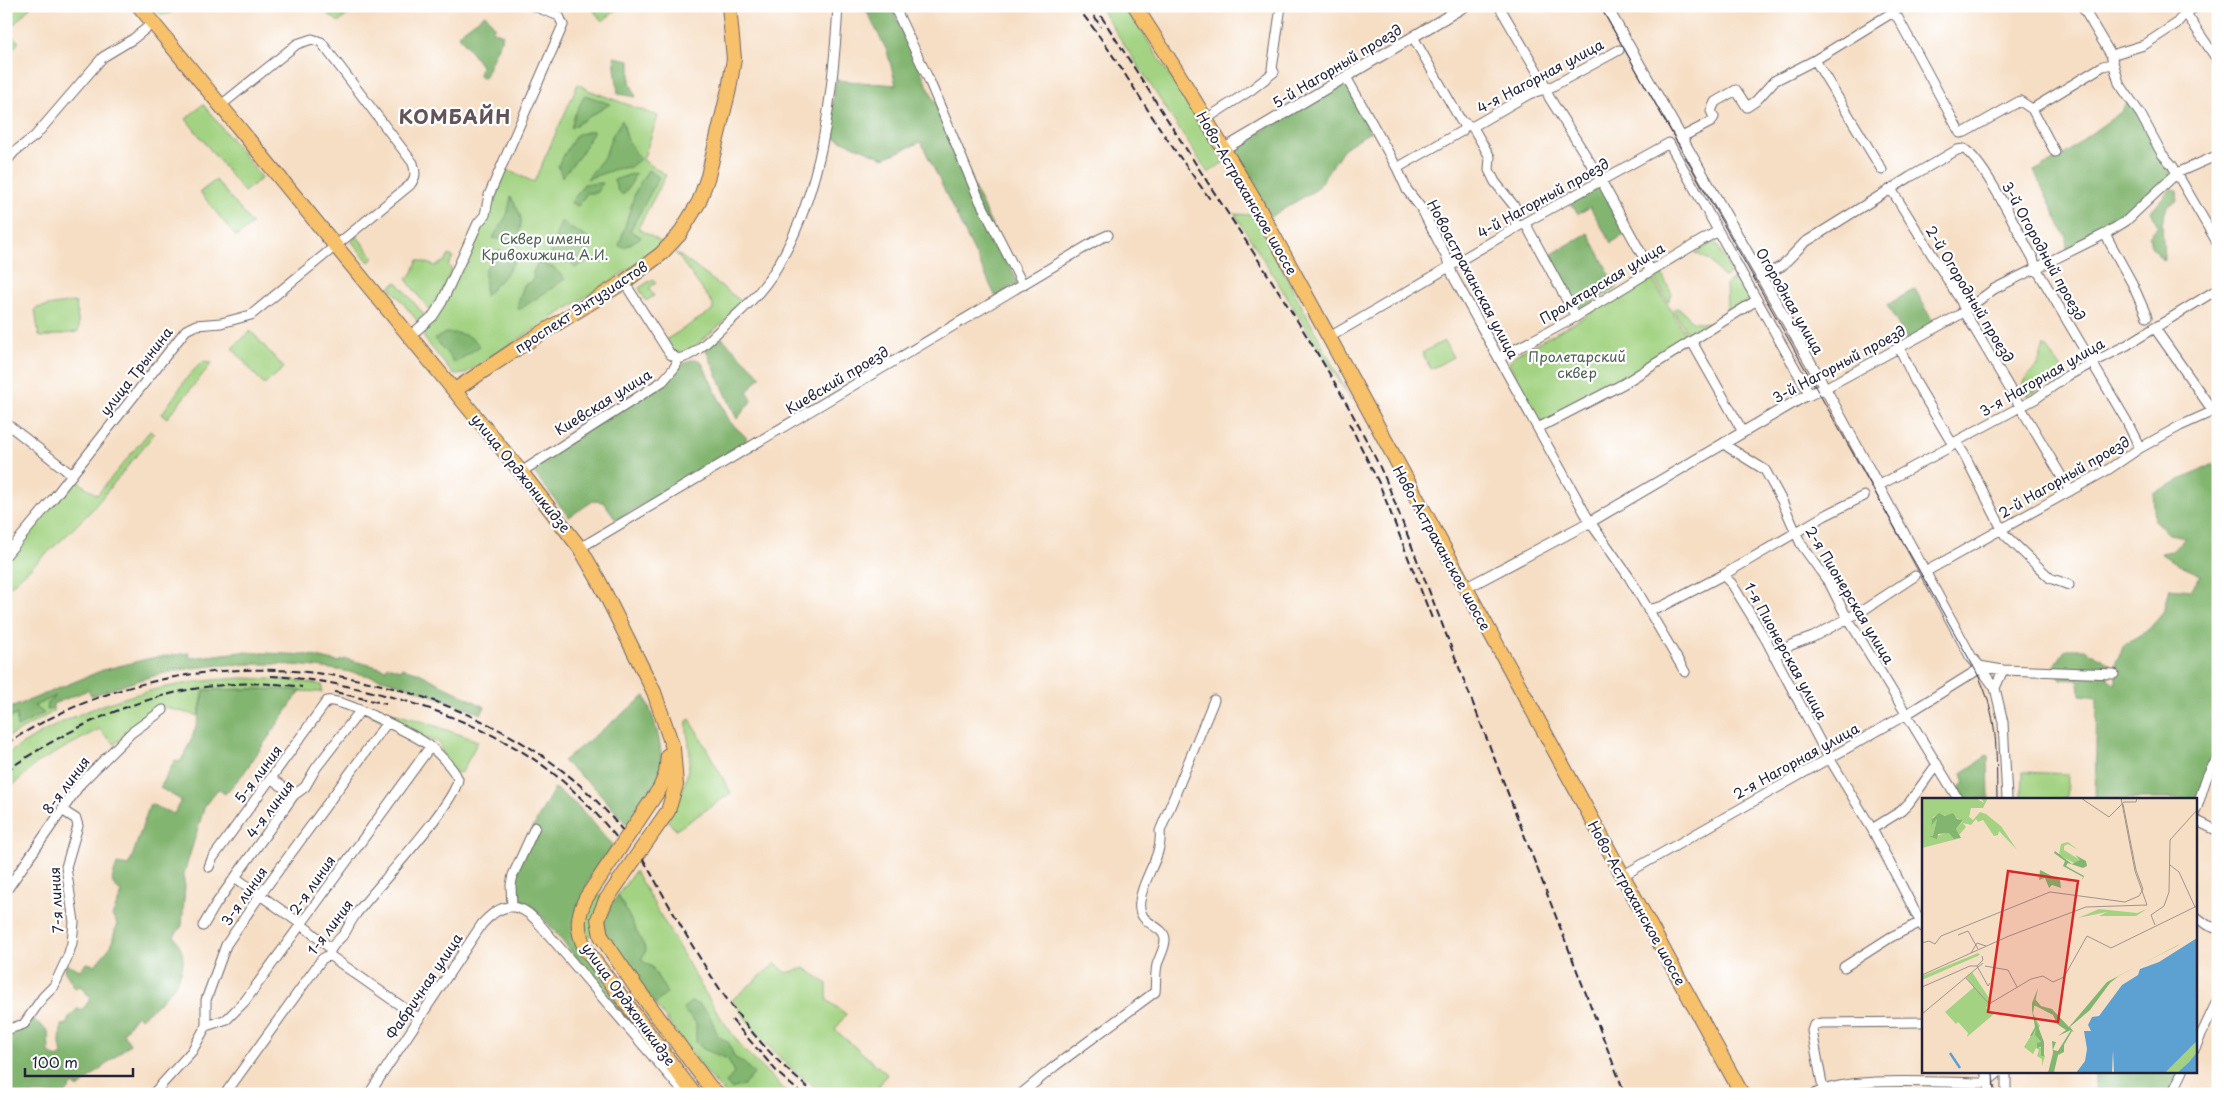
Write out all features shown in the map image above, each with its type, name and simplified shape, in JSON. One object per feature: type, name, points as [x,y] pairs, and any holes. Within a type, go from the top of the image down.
[{"type":"main road","name":"улица Орджоникидзе","points":[[139,6],[521,472],[580,548],[599,581],[654,692],[667,726],[676,768],[673,799],[668,811],[606,900],[600,911],[598,928],[605,944],[708,1091]]},
{"type":"main road","name":"проспект Энтузиастов","points":[[455,390],[516,349],[624,282],[649,265],[672,244],[699,202],[716,149],[733,70],[734,47],[729,6]]},
{"type":"main road","name":"Ново-Астраханское шоссе","points":[[1135,6],[1224,149],[1742,1094]]},
{"type":"main road","name":"улица Орджоникидзе","points":[[667,726],[668,760],[666,774],[660,788],[586,898],[578,914],[578,922],[580,938],[585,948],[694,1094]]},
{"type":"street","points":[[410,336],[433,316],[442,302],[478,222],[485,215],[489,195],[564,25],[559,16],[534,6]]},
{"type":"street","name":"Киевская улица","points":[[521,472],[663,381],[675,367],[678,359],[686,357],[697,350],[749,304],[776,268],[790,243],[806,202],[825,129],[836,46],[838,6]]},
{"type":"street","points":[[894,6],[929,80],[979,200],[1022,285]]},
{"type":"street","points":[[1206,119],[1251,90],[1274,72],[1272,69],[1281,6]]},
{"type":"street","name":"5-й Нагорный проезд","points":[[1224,149],[1465,6]]},
{"type":"street","points":[[1499,6],[1651,271]]},
{"type":"street","name":"Огородная улица","points":[[1606,6],[1825,388],[1971,657],[1995,688],[2004,722],[2007,798]]},
{"type":"street","points":[[1680,138],[1711,122],[1714,117],[1711,110],[1716,102],[1736,90],[1747,107],[1756,101],[1774,81],[1815,60],[1893,14],[1903,6]]},
{"type":"street","points":[[2082,6],[2112,60],[2119,83],[2141,115],[2162,154],[2177,172],[2218,244]]},
{"type":"street","points":[[2032,109],[2112,60],[2144,45],[2176,24],[2185,9],[2198,6]]},
{"type":"street","points":[[2185,9],[2218,61]]},
{"type":"street","points":[[1893,14],[1898,18],[1960,133],[2020,101],[2032,109],[2055,152]]},
{"type":"street","points":[[6,162],[14,152],[35,136],[103,57],[133,39],[153,23]]},
{"type":"street","points":[[1413,37],[1461,120],[1469,125],[1490,157],[1489,170],[1495,182],[1515,207],[1514,218],[1521,225],[1576,317]]},
{"type":"street","points":[[220,106],[297,44],[312,39],[321,42],[412,163],[416,173],[410,185],[336,245]]},
{"type":"street","name":"4-я Нагорная улица","points":[[1397,168],[1462,131],[1469,125],[1529,94],[1546,90],[1620,50]]},
{"type":"street","points":[[1815,60],[1882,170]]},
{"type":"street","name":"Новоастраханская улица","points":[[1346,77],[1397,168],[1407,190],[1422,208],[1449,267],[1590,522],[1629,577],[1685,672]]},
{"type":"street","name":"4-й Нагорный проезд","points":[[1328,338],[1521,225],[1669,143],[1718,231]]},
{"type":"street","name":"3-й Огородный проезд","points":[[1891,189],[1957,150],[1964,149],[1971,154],[1985,173],[2033,258],[2036,268],[2126,420],[2140,448]]},
{"type":"street","name":"3-й Нагорный проезд","points":[[1464,588],[1590,522],[1803,397],[1810,396],[1959,314],[1994,290],[2105,234],[2126,221],[2177,172],[2218,155]]},
{"type":"street","points":[[1760,277],[1782,266],[1804,243],[1891,189]]},
{"type":"street","name":"2-й Огородный проезд","points":[[1891,189],[1965,309],[1966,316],[2070,491]]},
{"type":"street","points":[[1718,231],[1810,396]]},
{"type":"street","name":"Пролетарская улица","points":[[1499,358],[1576,317],[1683,249],[1718,231]]},
{"type":"street","points":[[2105,234],[2132,283],[2147,317]]},
{"type":"street","name":"Киевский проезд","points":[[580,548],[1099,238],[1108,235]]},
{"type":"street","name":"улица Трынина","points":[[6,555],[72,475],[186,330],[196,325],[221,323],[251,316],[336,245]]},
{"type":"street","points":[[624,282],[670,354],[678,359]]},
{"type":"street","name":"3-я Нагорная улица","points":[[1878,486],[2021,406],[2036,400],[2067,376],[2127,345],[2218,289]]},
{"type":"street","points":[[1538,428],[1598,399],[1757,300]]},
{"type":"street","points":[[2154,327],[2215,410]]},
{"type":"street","points":[[1692,342],[1743,432]]},
{"type":"street","points":[[1899,347],[1915,381],[1950,440],[1958,445],[1964,454],[2000,521],[2001,529],[2050,578],[2069,585]]},
{"type":"street","name":"2-й Нагорный проезд","points":[[1925,572],[2109,469],[2140,448],[2215,410]]},
{"type":"street","points":[[6,423],[72,475]]},
{"type":"street","name":"2-я Пионерская улица","points":[[1725,442],[1728,446],[1765,470],[1796,532],[1800,544],[1830,584],[1957,798]]},
{"type":"street","points":[[1648,610],[1663,606],[1723,576],[1786,540],[1796,532],[1864,496]]},
{"type":"street","name":"1-я Пионерская улица","points":[[1723,576],[1732,584],[1765,638],[1830,758],[1872,829],[1922,923]]},
{"type":"street","points":[[1774,657],[1791,645],[1813,637],[1848,617],[1915,576]]},
{"type":"street","points":[[1979,666],[2004,670],[2076,675],[2114,674]]},
{"type":"street","name":"2-я Нагорная улица","points":[[1622,876],[1907,714],[1976,671],[1979,666]]},
{"type":"street","points":[[1995,688],[2004,670]]},
{"type":"street","name":"5-я линия","points":[[209,867],[212,859],[272,779],[320,708],[331,700],[360,711]]},
{"type":"street","points":[[1021,1094],[1155,992],[1156,968],[1165,939],[1162,932],[1145,921],[1140,911],[1140,900],[1161,844],[1160,831],[1214,700]]},
{"type":"street","name":"8-я линия","points":[[6,891],[81,783],[132,733],[163,710]]},
{"type":"street","points":[[360,711],[430,747]]},
{"type":"street","name":"4-я линия","points":[[204,926],[216,904],[294,796],[305,787],[316,768],[360,711]]},
{"type":"street","name":"3-я линия","points":[[153,1094],[192,1051],[206,1026],[206,1000],[222,954],[261,896],[386,724]]},
{"type":"street","name":"1-я линия","points":[[225,1094],[322,959],[344,933],[355,915],[426,829],[448,799],[458,779],[430,747]]},
{"type":"street","name":"2-я линия","points":[[206,1026],[227,1019],[239,1007],[430,747]]},
{"type":"street","points":[[2196,809],[2203,787],[2213,765],[2218,759]]},
{"type":"street","points":[[1872,829],[1901,811],[1909,803],[1937,764]]},
{"type":"street","points":[[272,779],[294,796]]},
{"type":"street","name":"7-я линия","points":[[6,1030],[24,1024],[43,997],[54,986],[65,964],[72,943],[74,922],[66,867],[78,826],[76,819],[62,810]]},
{"type":"street","points":[[2196,821],[2218,832]]},
{"type":"street","points":[[535,827],[513,875],[511,885],[512,907],[521,909],[536,920],[685,1094]]},
{"type":"street","points":[[236,878],[301,924],[329,952],[418,1018]]},
{"type":"street","name":"Фабричная улица","points":[[369,1094],[482,924],[496,910],[512,907]]},
{"type":"street","points":[[2196,917],[2207,925],[2218,929]]},
{"type":"street","points":[[1844,967],[1891,937],[1922,923]]},
{"type":"street","points":[[2196,1046],[2218,1000]]},
{"type":"street","points":[[1922,1022],[1821,1023],[1814,1026],[1812,1031],[1820,1092],[1842,1085],[1987,1082],[1999,1072]]},
{"type":"street","points":[[1985,1072],[1990,1094]]},
{"type":"street","points":[[2006,1072],[2006,1094]]},
{"type":"street","points":[[2172,1094],[2183,1072]]},
{"type":"green space","points":[[6,6],[31,6],[7,32],[19,42],[6,56]]},
{"type":"green space","points":[[151,6],[180,6],[165,15],[158,13]]},
{"type":"green space","points":[[325,6],[358,6],[339,22],[329,15]]},
{"type":"green space","points":[[590,6],[622,6],[602,21]]},
{"type":"green space","points":[[864,6],[891,6],[1018,283],[996,297],[921,142],[884,158],[828,135],[836,80],[896,85],[887,51]]},
{"type":"green space","points":[[1099,6],[1126,6],[1224,162],[1208,173]]},
{"type":"green space","points":[[485,14],[495,27],[491,30],[503,35],[484,78],[479,75],[481,66],[458,34]]},
{"type":"green space","points":[[614,57],[630,60],[630,82],[636,97],[618,94]]},
{"type":"green space","points":[[1343,83],[1346,84],[1370,132],[1344,148],[1317,189],[1270,217],[1237,157],[1237,146]]},
{"type":"green space","name":"Сквер имени Кривохижина А.И.","points":[[578,84],[588,90],[658,116],[643,160],[666,175],[638,228],[664,244],[645,259],[464,374],[453,374],[424,338],[424,331],[443,308],[479,224],[485,222],[488,217],[490,203],[505,169],[534,182]]},
{"type":"green space","points":[[585,95],[610,104],[571,128],[575,114]]},
{"type":"green space","points":[[2129,100],[2173,170],[2172,175],[2124,219],[2067,249],[2066,237],[2034,171],[2062,157],[2121,112]]},
{"type":"green space","points":[[203,104],[262,178],[244,192],[186,119]]},
{"type":"green space","points":[[622,120],[628,141],[640,159],[630,167],[616,169],[587,179],[605,156],[612,136]]},
{"type":"green space","points":[[594,130],[581,154],[562,177],[558,165],[576,135]]},
{"type":"green space","points":[[648,170],[659,177],[630,231],[641,237],[625,247],[619,246],[636,190]]},
{"type":"green space","points":[[635,173],[632,182],[623,195],[618,191],[614,180]]},
{"type":"green space","points":[[216,180],[252,224],[236,237],[200,192]]},
{"type":"green space","points":[[603,183],[596,193],[587,193],[578,206],[571,203],[584,184]]},
{"type":"green space","points":[[1598,187],[1602,188],[1627,233],[1611,243],[1590,207],[1578,214],[1570,203]]},
{"type":"green space","points":[[2170,189],[2178,190],[2177,201],[2167,206],[2162,223],[2164,261],[2151,246],[2149,236],[2158,226],[2151,211]]},
{"type":"green space","points":[[511,197],[521,219],[515,242],[493,238],[507,215]]},
{"type":"green space","points":[[1235,214],[1254,215],[1351,400]]},
{"type":"green space","points":[[561,222],[586,237],[593,244],[587,255],[586,262],[575,268],[571,262],[561,262],[552,256],[551,247],[558,243],[555,238]]},
{"type":"green space","points":[[1588,233],[1617,288],[1577,310],[1547,257]]},
{"type":"green space","points":[[356,235],[374,258],[369,262],[352,242]]},
{"type":"green space","points":[[1715,241],[1731,273],[1725,277],[1722,276],[1710,260],[1695,253]]},
{"type":"green space","points":[[499,250],[517,257],[507,273],[485,296],[485,270]]},
{"type":"green space","points":[[675,252],[745,304],[687,353],[672,352],[664,341],[713,310],[713,304]]},
{"type":"green space","points":[[449,255],[453,257],[448,266],[452,269],[437,302],[430,311],[406,279],[412,274],[418,260],[435,266],[445,261]]},
{"type":"green space","points":[[538,263],[554,268],[565,279],[519,310],[517,306],[524,285],[534,280],[533,272]]},
{"type":"green space","points":[[1661,273],[1672,294],[1668,302],[1654,277]]},
{"type":"green space","name":"Пролетарский сквер","points":[[1651,277],[1688,339],[1595,397],[1544,422],[1538,420],[1509,363],[1515,355]]},
{"type":"green space","points":[[653,279],[656,283],[649,288],[654,296],[646,301],[639,288]]},
{"type":"green space","points":[[1732,280],[1740,281],[1750,300],[1723,316],[1727,305],[1726,284]]},
{"type":"green space","points":[[397,282],[426,317],[419,323],[390,287]]},
{"type":"green space","points":[[1915,289],[1935,325],[1907,340],[1887,305]]},
{"type":"green space","points":[[76,303],[79,329],[77,332],[39,336],[36,308]]},
{"type":"green space","points":[[1677,308],[1684,312],[1692,321],[1712,324],[1690,337],[1673,310]]},
{"type":"green space","points":[[251,331],[284,368],[264,385],[232,348]]},
{"type":"green space","points":[[445,333],[465,335],[473,339],[480,346],[455,363],[435,339]]},
{"type":"green space","points":[[719,335],[761,376],[747,392],[752,400],[737,419],[706,350],[708,344]]},
{"type":"green space","points":[[1444,341],[1453,357],[1431,369],[1422,353]]},
{"type":"green space","points":[[2044,345],[2064,372],[2050,383],[2027,396],[2022,388],[2024,380],[2038,365]]},
{"type":"green space","points":[[695,359],[701,361],[730,422],[746,437],[746,444],[616,520],[604,502],[593,501],[569,517],[535,474],[536,465],[688,361]]},
{"type":"green space","points":[[202,362],[212,363],[167,418],[162,414],[189,375]]},
{"type":"green space","points":[[150,431],[154,434],[91,511],[6,590],[6,559],[76,480],[97,495]]},
{"type":"green space","points":[[2218,462],[2218,750],[2196,799],[2095,798],[2097,697],[2080,695],[2079,680],[2061,679],[2053,668],[2066,649],[2085,649],[2110,664],[2108,679],[2116,684],[2116,662],[2124,645],[2149,629],[2163,613],[2169,588],[2191,590],[2201,575],[2179,565],[2161,553],[2172,551],[2186,537],[2169,534],[2155,522],[2153,493]]},
{"type":"green space","points":[[241,652],[308,655],[338,662],[346,659],[386,669],[388,666],[401,670],[402,668],[417,672],[485,707],[481,714],[398,684],[346,671],[297,665],[248,664],[198,667],[174,671],[91,696],[88,690],[53,704],[53,709],[47,710],[48,703],[56,696],[34,706],[44,713],[17,727],[17,714],[6,720],[6,710],[103,670],[151,658],[189,653],[190,658]]},
{"type":"green space","points":[[244,678],[293,680],[322,685],[322,692],[255,689],[204,690],[198,716],[164,707],[114,744],[99,729],[37,763],[6,792],[6,755],[61,723],[120,699],[150,691],[181,684]]},
{"type":"green space","points":[[204,690],[301,690],[243,774],[225,794],[218,789],[205,805],[183,877],[185,886],[182,926],[174,936],[181,948],[183,960],[181,972],[176,982],[160,1002],[141,1018],[137,1015],[123,1033],[130,1044],[78,1088],[73,1084],[65,1094],[6,1094],[6,1039],[25,1027],[32,1018],[48,1031],[49,1053],[57,1058],[62,1055],[60,1043],[61,1025],[67,1024],[69,1017],[77,1009],[83,1009],[91,998],[80,986],[75,988],[64,970],[67,964],[80,970],[86,963],[95,965],[111,946],[117,923],[112,916],[122,893],[112,880],[117,864],[129,866],[150,804],[174,814],[181,800],[160,788],[175,760],[180,762],[189,745],[199,718]]},
{"type":"green space","points":[[58,695],[47,709],[53,709],[53,712],[6,738],[6,720],[17,714],[17,727],[43,713],[34,706]]},
{"type":"green space","points":[[645,696],[657,729],[661,765],[655,787],[627,825],[596,789],[563,761]]},
{"type":"green space","points":[[335,697],[424,722],[478,741],[462,772],[456,773],[444,758],[439,742],[419,737],[335,699]]},
{"type":"green space","points":[[690,719],[731,793],[676,830],[667,820],[685,782],[690,757],[687,721]]},
{"type":"green space","points":[[1988,755],[1989,798],[1959,798],[1955,791],[1965,783],[1962,773]]},
{"type":"green space","points":[[2023,772],[2068,774],[2067,798],[2022,798]]},
{"type":"green space","points":[[555,788],[580,808],[613,845],[586,885],[587,887],[573,923],[664,1060],[661,1062],[541,915],[517,897],[517,871],[521,856],[541,812]]},
{"type":"green space","points":[[635,871],[723,1021],[744,1050],[789,1094],[726,1094],[713,1081],[655,1004],[652,967],[641,960],[618,895]]},
{"type":"green space","points":[[595,892],[602,897],[593,921],[593,933],[587,936],[583,914]]},
{"type":"green space","points":[[618,895],[646,950],[641,960],[652,967],[667,993],[655,1004],[603,935],[604,912]]},
{"type":"green space","points":[[776,963],[786,973],[805,968],[827,984],[827,1000],[846,1014],[835,1030],[887,1074],[879,1086],[880,1094],[823,1094],[787,1065],[759,1036],[732,1000]]},
{"type":"green space","points":[[691,1002],[700,1005],[710,1016],[718,1036],[729,1043],[734,1057],[745,1064],[754,1074],[744,1085],[731,1089],[726,1083],[734,1073],[728,1059],[703,1049],[696,1042],[696,1023],[682,1009]]},
{"type":"green space","points":[[2095,1072],[2180,1072],[2169,1094],[2095,1094]]},
{"type":"tram line","points":[[1600,6],[1976,671],[1989,703],[1995,734],[1997,798]]},
{"type":"tram line","points":[[1993,1072],[1994,1094]]},
{"type":"railway","points":[[1076,6],[1091,24],[1182,160]]},
{"type":"railway","points":[[1087,6],[1101,27]]},
{"type":"railway","points":[[1101,16],[1190,155]]},
{"type":"railway","points":[[1192,158],[1319,356],[1343,397],[1386,480],[1625,1094]]},
{"type":"railway","points":[[1184,163],[1212,202]]},
{"type":"railway","points":[[1349,423],[1379,483],[1433,621]]},
{"type":"railway","points":[[6,744],[58,714],[112,693],[169,678],[227,671],[285,670],[344,677],[401,690],[457,710],[504,733],[527,746],[569,776],[606,811],[623,831]]},
{"type":"railway","points":[[271,676],[343,685],[381,694],[457,719],[492,735],[525,754],[563,781],[603,821],[618,839]]},
{"type":"railway","points":[[6,771],[73,730],[146,700],[184,691],[223,685],[262,684],[302,687]]},
{"type":"railway","points":[[335,692],[386,704]]},
{"type":"railway","points":[[643,859],[698,955],[739,1015],[787,1070],[816,1094]]},
{"type":"railway","points":[[732,1020],[779,1074],[802,1094]]},
{"type":"district","name":"КОМБАЙН","points":[[455,116]]}]
